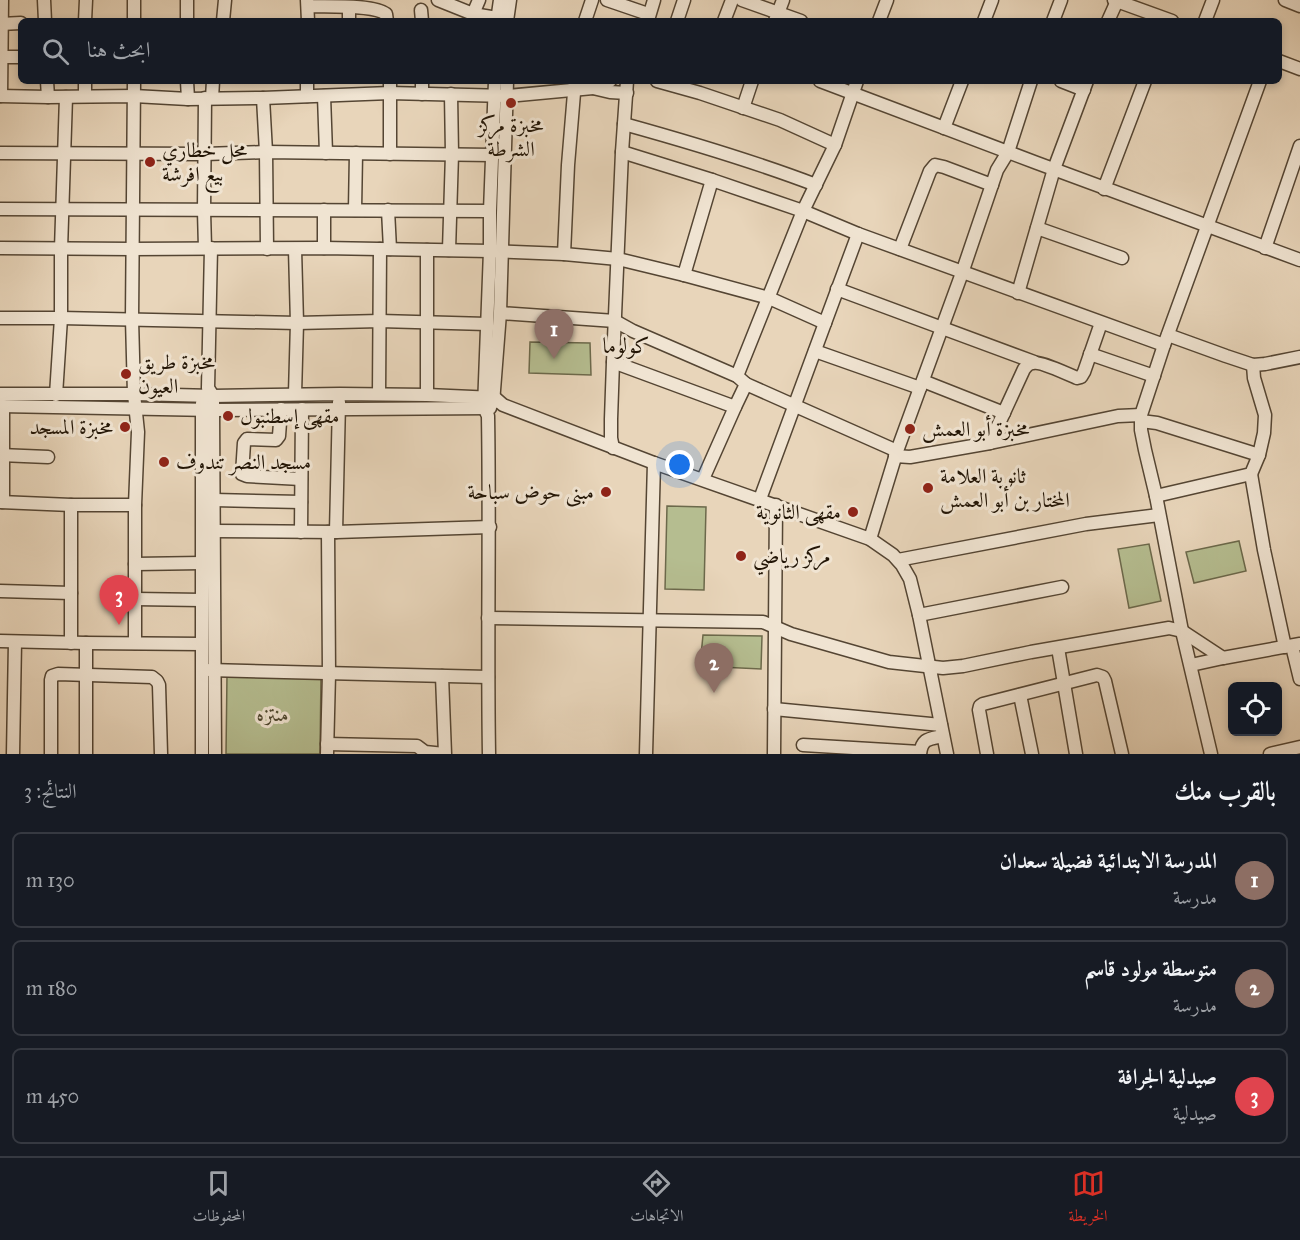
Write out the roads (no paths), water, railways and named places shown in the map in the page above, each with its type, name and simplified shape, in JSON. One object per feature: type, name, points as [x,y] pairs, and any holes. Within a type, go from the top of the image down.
[{"type":"street","points":[[2,0],[1,96],[263,98],[350,95],[390,87],[422,87],[451,94],[501,95],[575,86],[610,92],[627,87],[613,362],[611,419],[613,448]]},
{"type":"street","points":[[44,0],[45,18]]},
{"type":"street","points":[[85,18],[86,0]]},
{"type":"street","points":[[134,0],[134,18]]},
{"type":"street","points":[[187,0],[187,18]]},
{"type":"street","points":[[223,18],[225,0]]},
{"type":"street","points":[[473,14],[479,0]]},
{"type":"street","points":[[500,0],[501,18]]},
{"type":"street","points":[[502,18],[510,0]]},
{"type":"street","points":[[586,18],[592,0]]},
{"type":"street","points":[[607,0],[648,18]]},
{"type":"street","points":[[650,18],[654,0]]},
{"type":"street","points":[[678,18],[684,0]]},
{"type":"street","points":[[725,18],[732,0]]},
{"type":"street","points":[[741,0],[777,17],[783,0]]},
{"type":"street","points":[[880,18],[887,0]]},
{"type":"street","points":[[985,18],[992,0]]},
{"type":"street","points":[[1054,18],[1060,0]]},
{"type":"street","points":[[1206,18],[1213,0]]},
{"type":"street","points":[[1285,0],[1300,6]]},
{"type":"street","points":[[442,1],[473,14],[492,18]]},
{"type":"street","points":[[1109,18],[1115,1],[1162,18]]},
{"type":"street","points":[[308,18],[307,3],[383,11],[387,18]]},
{"type":"street","points":[[349,7],[349,18]]},
{"type":"street","points":[[1,24],[18,23]]},
{"type":"street","points":[[1,57],[18,57]]},
{"type":"street","points":[[1282,62],[1300,69]]},
{"type":"street","points":[[47,84],[48,97]]},
{"type":"street","points":[[85,84],[85,96]]},
{"type":"street","points":[[134,84],[132,320],[134,394],[138,432],[135,505],[135,643]]},
{"type":"street","points":[[188,84],[188,99]]},
{"type":"street","points":[[202,754],[202,563],[208,515],[209,321],[208,248],[204,211],[205,154],[209,98],[212,84]]},
{"type":"street","points":[[307,84],[307,96]]},
{"type":"street","points":[[350,84],[350,95]]},
{"type":"street","points":[[489,754],[491,405],[487,324],[496,251],[501,95],[496,84]]},
{"type":"street","points":[[491,405],[500,313],[496,251],[490,211],[492,155],[501,95],[506,84]]},
{"type":"street","points":[[593,88],[603,84]]},
{"type":"street","points":[[680,84],[702,87],[743,108],[780,120],[835,145]]},
{"type":"street","points":[[743,108],[751,84]]},
{"type":"street","points":[[828,84],[1104,189],[1300,260]]},
{"type":"street","points":[[703,479],[735,407],[769,298],[803,211],[835,145],[856,84]]},
{"type":"street","points":[[944,128],[961,84]]},
{"type":"street","points":[[870,539],[896,454],[963,273],[997,170],[1008,152],[1030,84]]},
{"type":"street","points":[[1104,189],[1144,84]]},
{"type":"street","points":[[1211,754],[1182,631],[1145,450],[1141,418],[1166,340],[1259,84]]},
{"type":"street","points":[[1018,293],[1054,169],[1086,85]]},
{"type":"street","points":[[564,254],[568,165],[575,86]]},
{"type":"street","points":[[390,87],[390,154]]},
{"type":"street","points":[[449,250],[451,94]]},
{"type":"street","points":[[324,96],[326,153]]},
{"type":"street","points":[[56,395],[61,318],[66,97]]},
{"type":"street","points":[[263,98],[267,249]]},
{"type":"street","points":[[624,124],[771,167],[816,185]]},
{"type":"street","points":[[1265,248],[1300,146]]},
{"type":"street","points":[[0,153],[266,152],[492,155]]},
{"type":"street","points":[[622,152],[803,211],[858,234],[1101,323],[1253,365],[1300,357]]},
{"type":"street","points":[[355,210],[356,153]]},
{"type":"street","points":[[900,249],[930,171],[935,165],[992,185]]},
{"type":"street","points":[[684,275],[712,180]]},
{"type":"street","points":[[0,209],[490,211]]},
{"type":"street","points":[[324,210],[324,248]]},
{"type":"street","points":[[379,394],[380,321],[388,210]]},
{"type":"street","points":[[1037,228],[1122,258]]},
{"type":"street","points":[[760,499],[858,234]]},
{"type":"street","points":[[0,248],[324,248],[564,254],[618,259],[684,275],[769,298],[825,323]]},
{"type":"street","points":[[295,249],[297,323],[295,394]]},
{"type":"street","points":[[427,250],[427,395]]},
{"type":"street","points":[[837,289],[1077,378],[1081,377],[1084,372],[1101,323]]},
{"type":"street","points":[[500,313],[615,321],[896,454],[910,457],[1118,416],[1141,418],[1259,455]]},
{"type":"street","points":[[0,318],[487,324]]},
{"type":"street","points":[[815,351],[1004,413]]},
{"type":"street","points":[[1090,354],[1154,376]]},
{"type":"street","points":[[613,362],[735,407]]},
{"type":"street","points":[[990,443],[1024,369],[1034,362]]},
{"type":"street","points":[[1253,365],[1254,378],[1266,415],[1259,455],[1251,474],[1264,550],[1300,679]]},
{"type":"street","points":[[340,394],[332,532],[327,749],[417,746],[425,752],[445,754],[442,676]]},
{"type":"street","points":[[1,402],[56,395],[379,394],[427,395],[491,405],[870,539],[893,555],[910,579],[947,754]]},
{"type":"street","points":[[1,402],[207,410],[491,405]]},
{"type":"street","points":[[1,402],[1,502],[135,505]]},
{"type":"street","points":[[281,409],[279,436],[276,440],[247,439],[244,443],[242,474],[302,479]]},
{"type":"street","points":[[301,532],[302,409]]},
{"type":"street","points":[[207,410],[214,500],[208,515],[214,531],[215,754]]},
{"type":"street","points":[[1,455],[48,457]]},
{"type":"street","points":[[646,754],[654,463]]},
{"type":"street","points":[[1156,496],[1251,474]]},
{"type":"street","points":[[214,500],[301,502]]},
{"type":"street","points":[[70,505],[70,643]]},
{"type":"street","points":[[774,754],[776,505]]},
{"type":"street","points":[[898,560],[1086,524],[1159,515]]},
{"type":"street","points":[[214,531],[332,532],[490,527]]},
{"type":"street","points":[[135,564],[202,563]]},
{"type":"street","points":[[919,615],[1062,587]]},
{"type":"street","points":[[0,591],[71,592]]},
{"type":"street","points":[[135,599],[202,600]]},
{"type":"street","points":[[488,618],[763,622],[791,634],[889,662],[929,667],[963,666],[1169,628],[1182,631],[1223,658]]},
{"type":"street","points":[[0,641],[202,644]]},
{"type":"street","points":[[13,754],[6,733],[15,642]]},
{"type":"street","points":[[86,643],[86,754]]},
{"type":"street","points":[[1191,665],[1292,646]]},
{"type":"street","points":[[1058,648],[1076,754]]},
{"type":"street","points":[[202,671],[488,677]]},
{"type":"street","points":[[51,754],[51,680],[52,676],[58,674],[152,677],[158,681],[161,754]]},
{"type":"street","points":[[987,754],[980,706],[1097,675],[1103,676],[1105,681],[1122,754]]},
{"type":"street","points":[[1020,695],[1032,754]]},
{"type":"street","points":[[774,709],[942,731]]},
{"type":"street","points":[[803,745],[920,753],[926,740],[942,731]]},
{"type":"street","points":[[1270,754],[1300,747]]},
{"type":"place","name":"مخبزة مركز الشرطة","points":[[511,103]]},
{"type":"place","name":"محل خطاري بيع افرشة","points":[[150,162]]},
{"type":"place","name":"المدرسة الابتدائية فضيلة سعدان","points":[[554,359]]},
{"type":"place","name":"مخبزة طريق العيون","points":[[126,374]]},
{"type":"place","name":"مقهى إسطنبول","points":[[228,416]]},
{"type":"place","name":"مخبزة المسجد","points":[[125,427]]},
{"type":"place","name":"مخبزة أبو العمش","points":[[910,429]]},
{"type":"place","name":"مسجد النصر تندوف","points":[[164,462]]},
{"type":"place","name":"ثانوية العلامة المختار بن أبو العمش","points":[[928,488]]},
{"type":"place","name":"مبنى حوض سباحة","points":[[606,492]]},
{"type":"place","name":"مقهى الثانوية","points":[[853,512]]},
{"type":"place","name":"مركز رياضي","points":[[741,556]]},
{"type":"place","name":"صيدلية الجرافة","points":[[119,625]]},
{"type":"place","name":"متوسطة مولود قاسم","points":[[714,693]]},
{"type":"district","name":"كولوما","points":[[626,345]]},
{"type":"park label","name":"منتزه","points":[[273,714]]}]
